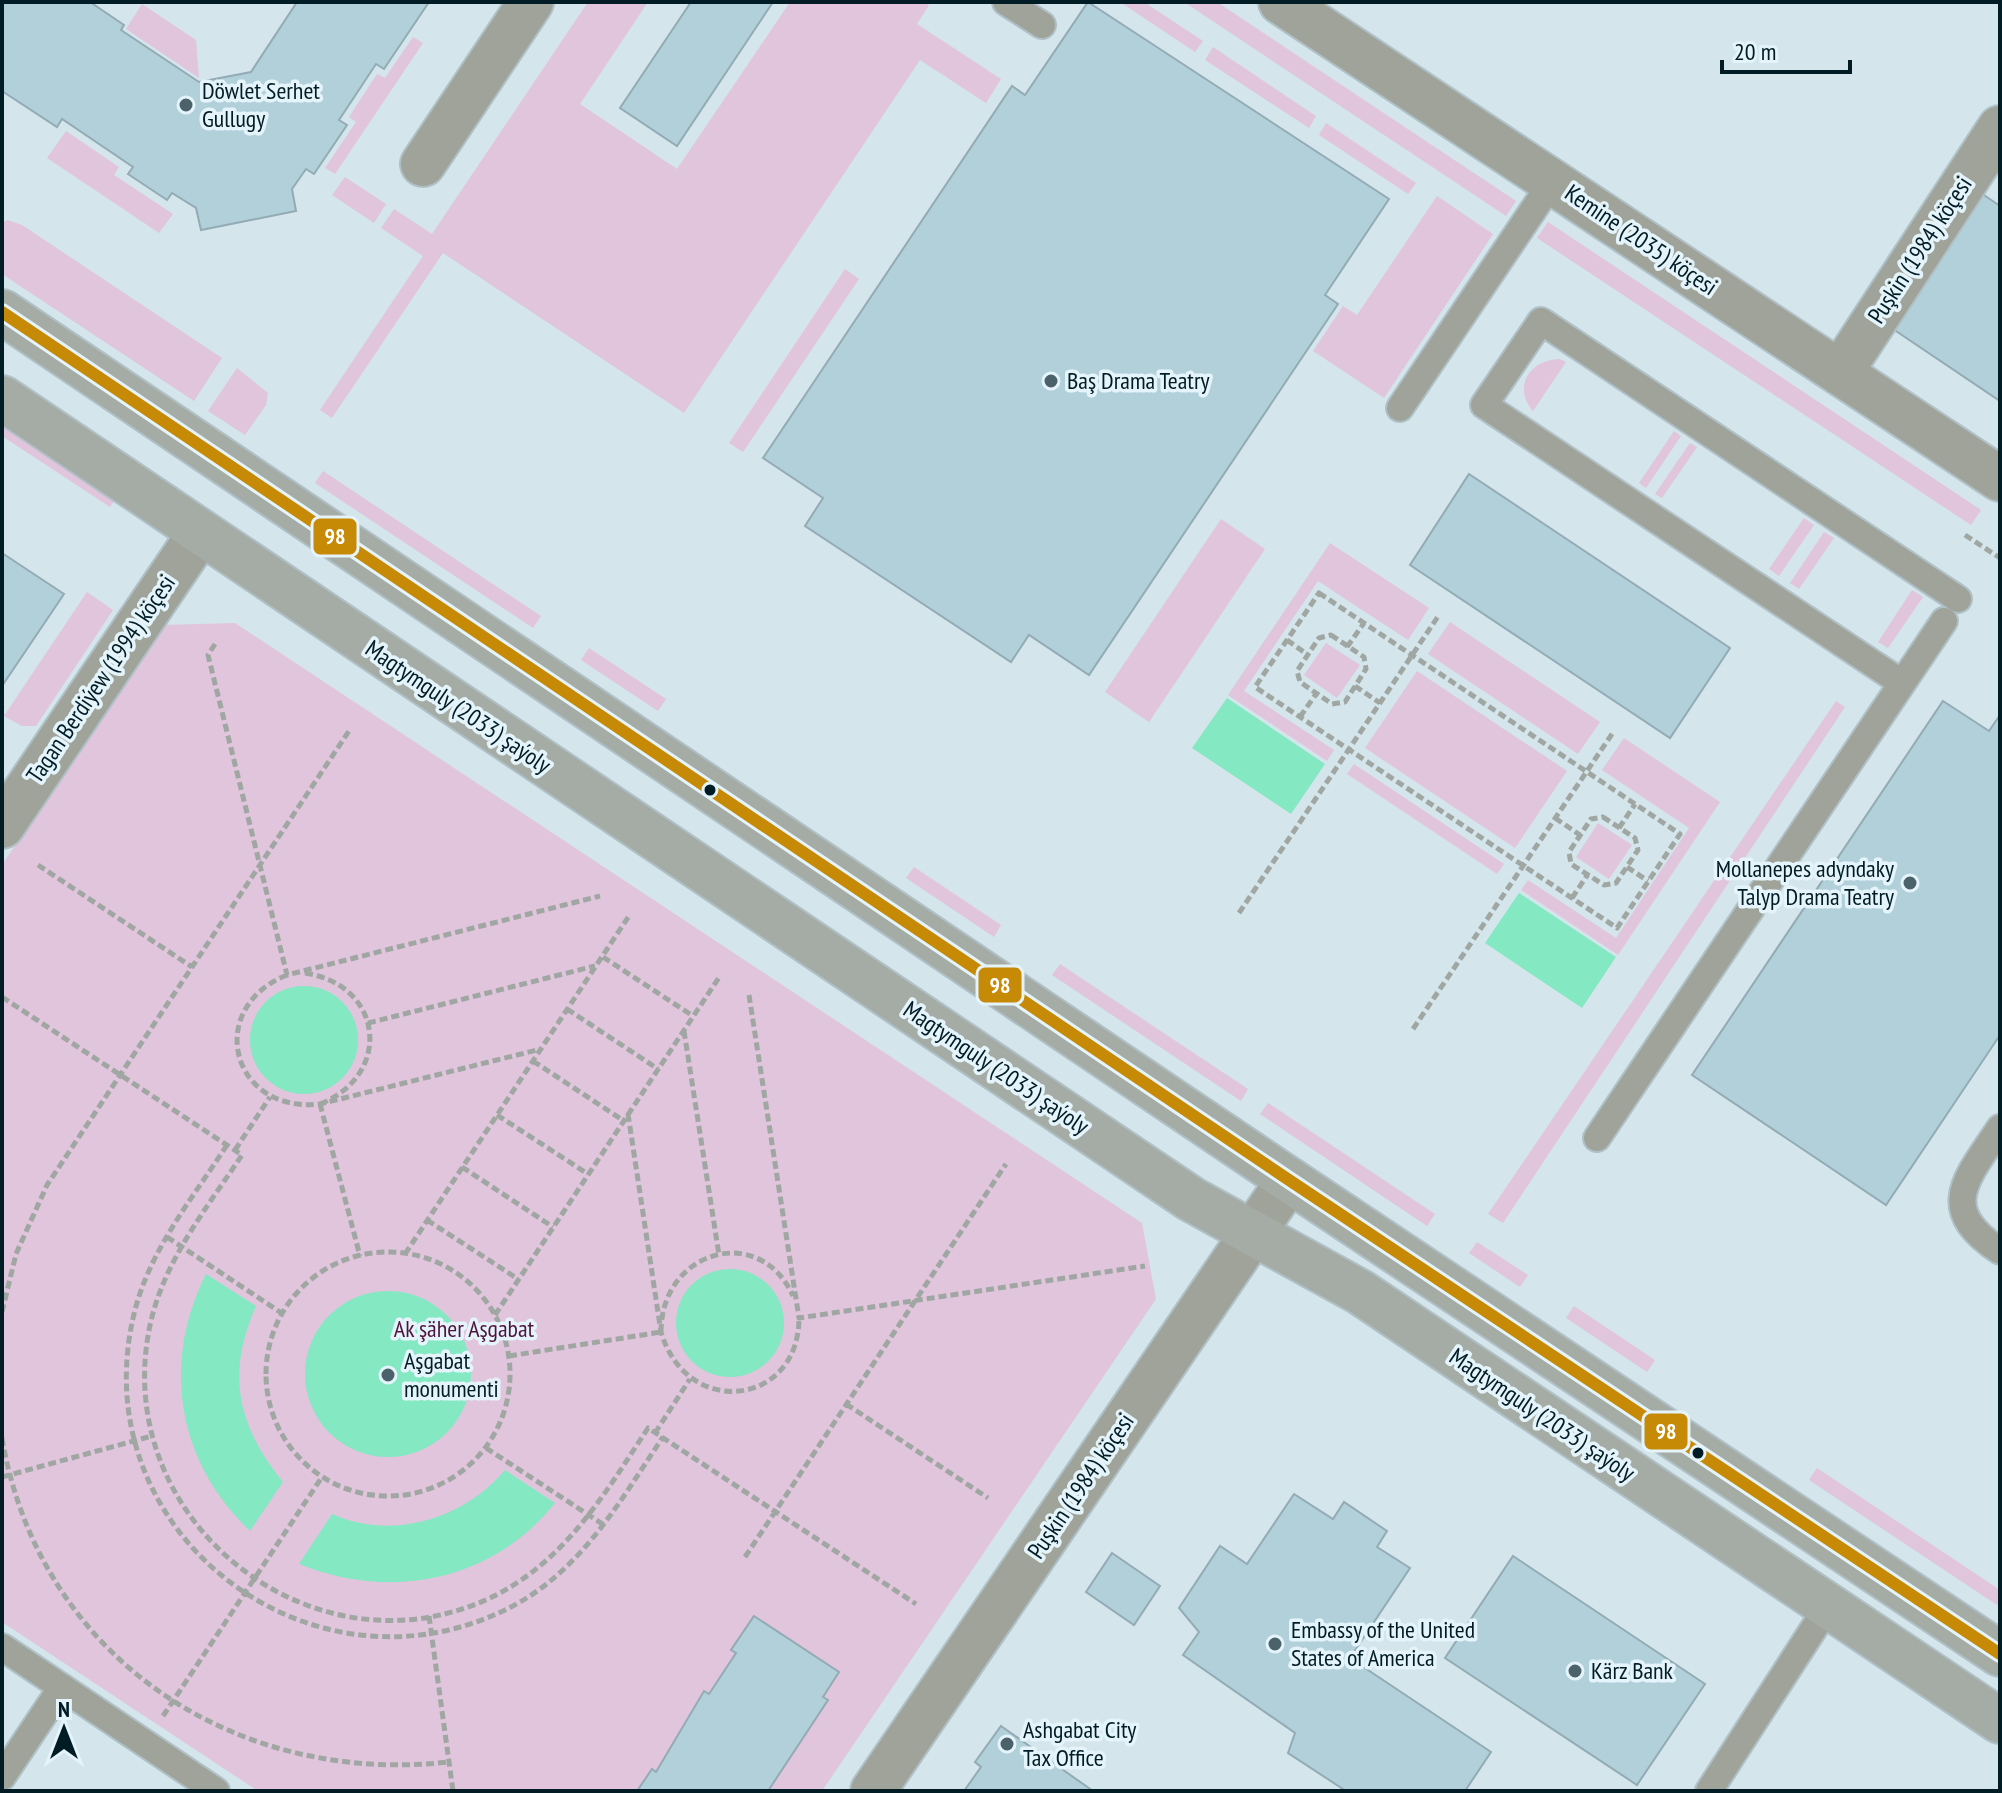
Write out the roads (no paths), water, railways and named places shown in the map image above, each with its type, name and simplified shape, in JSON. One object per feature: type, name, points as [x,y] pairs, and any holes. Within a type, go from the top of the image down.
[{"type":"main road","points":[[2,312],[1289,1180],[2000,1654]]},
{"type":"main road","name":"Magtymguly (2033) şaýoly","points":[[2,398],[1191,1199],[1360,1292],[1827,1608],[2000,1721]]},
{"type":"street","points":[[423,164],[531,2]]},
{"type":"street","name":"Kemine (2035) köçesi","points":[[1281,2],[2000,479]]},
{"type":"street","name":"Puşkin (1984) köçesi","points":[[1840,373],[1995,149]]},
{"type":"street","name":"Tagan Berdiýew (1994) köçesi","points":[[2,826],[200,533]]},
{"type":"street","name":"Puşkin (1984) köçesi","points":[[873,1791],[1289,1180]]},
{"type":"lane","points":[[1006,2],[1042,25]]},
{"type":"lane","points":[[1400,408],[1552,182]]},
{"type":"lane","points":[[1902,683],[1484,405],[1541,321],[1958,599]]},
{"type":"lane","points":[[1597,1138],[1944,621]]},
{"type":"lane","points":[[2000,1128],[1964,1187],[1961,1204],[1965,1221],[1978,1237],[2000,1251]]},
{"type":"lane","points":[[1709,1791],[1827,1608]]},
{"type":"lane","points":[[2,1647],[216,1791]]},
{"type":"lane","points":[[2,1777],[62,1687]]},
{"type":"place","name":"Döwlet Serhet Gullugy","points":[[186,105]]},
{"type":"place","name":"Baş Drama Teatry","points":[[1051,381]]},
{"type":"place","name":"Mollanepes adyndaky Talyp Drama Teatry","points":[[1910,883]]},
{"type":"place","name":"Aşgabat monumenti","points":[[388,1375]]},
{"type":"place","name":"Embassy of the United States of America","points":[[1275,1644]]},
{"type":"place","name":"Kärz Bank","points":[[1575,1671]]},
{"type":"place","name":"Ashgabat City Tax Office","points":[[1007,1744]]},
{"type":"park label","name":"Ak şäher Aşgabat","points":[[464,1329]]}]
